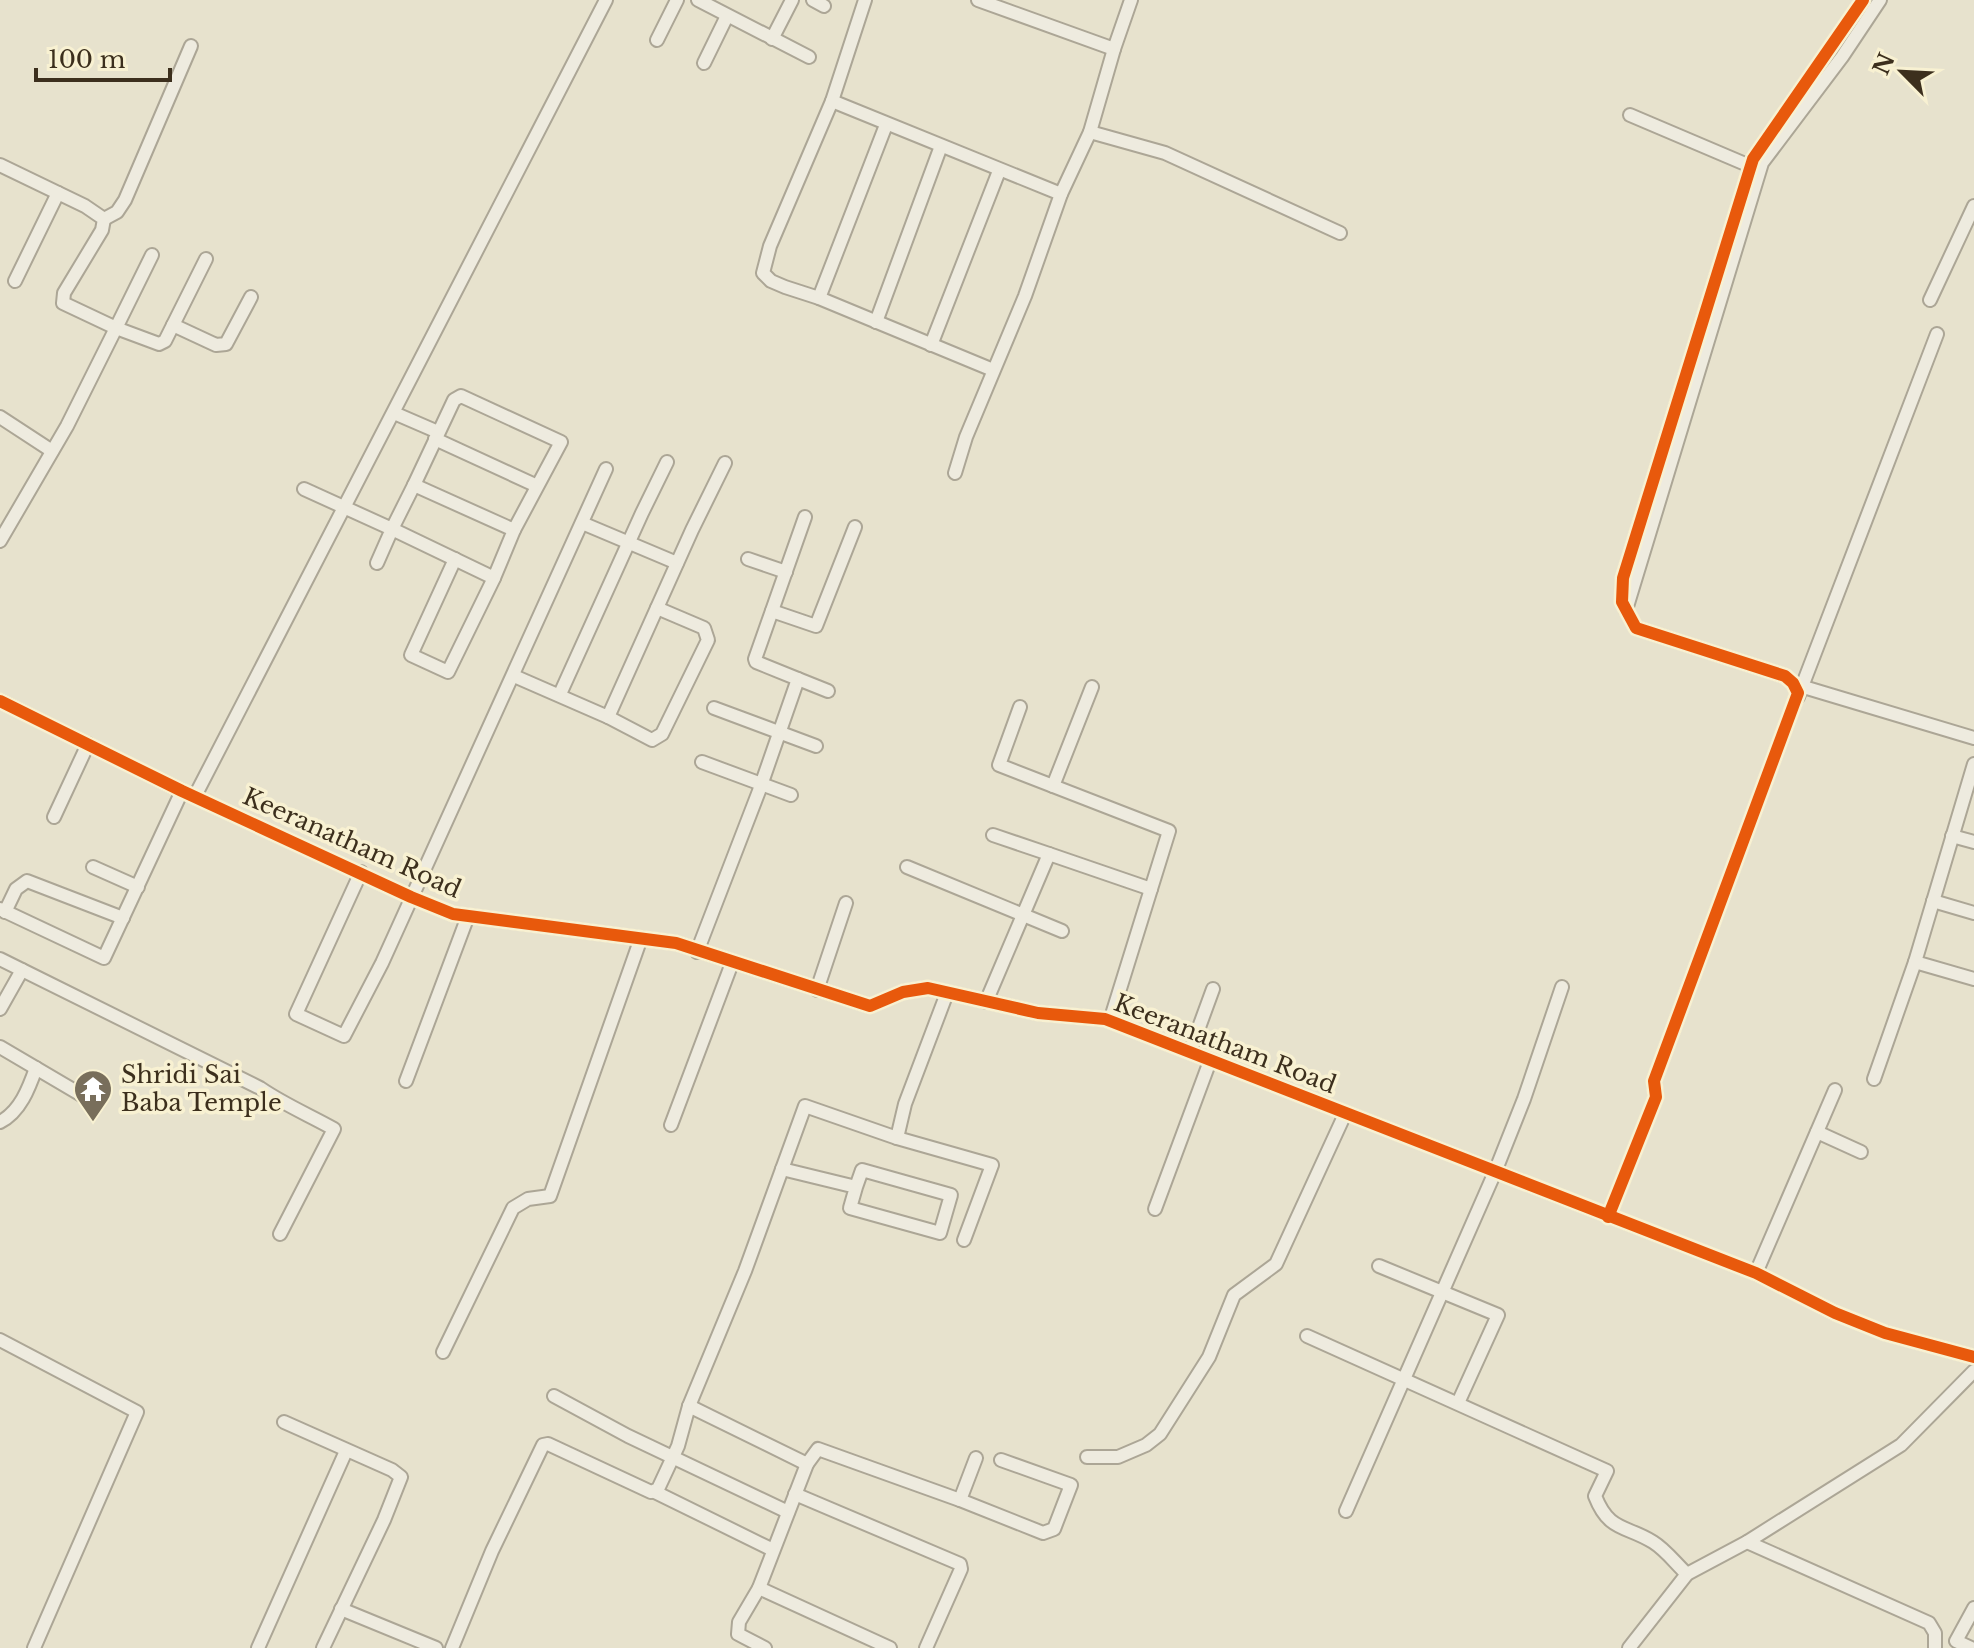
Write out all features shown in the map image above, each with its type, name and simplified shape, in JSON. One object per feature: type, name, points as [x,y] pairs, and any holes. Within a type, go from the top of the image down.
[{"type":"street","points":[[195,796],[606,0]]},
{"type":"street","points":[[657,40],[677,0]]},
{"type":"street","points":[[698,0],[809,57]]},
{"type":"street","points":[[772,39],[792,0]]},
{"type":"street","points":[[865,0],[832,101],[770,246],[763,273],[771,281],[785,287],[993,370]]},
{"type":"street","points":[[978,0],[1114,49]]},
{"type":"street","points":[[955,473],[966,437],[1025,296],[1061,194],[1090,132],[1131,0]]},
{"type":"street","points":[[1863,0],[1763,142],[1750,166],[1621,592],[1636,628],[1645,633],[1785,676],[1798,685],[1974,738]]},
{"type":"street","points":[[1626,610],[1762,163],[1842,57],[1880,0]]},
{"type":"street","points":[[704,63],[727,16]]},
{"type":"street","points":[[104,219],[117,212],[125,200],[191,46]]},
{"type":"street","points":[[832,101],[1061,194]]},
{"type":"street","points":[[1630,115],[1750,166]]},
{"type":"street","points":[[819,298],[886,125]]},
{"type":"street","points":[[1090,132],[1165,153],[1340,233]]},
{"type":"street","points":[[876,322],[941,146]]},
{"type":"street","points":[[0,165],[85,206],[104,219]]},
{"type":"street","points":[[931,345],[999,171]]},
{"type":"street","points":[[15,281],[58,193]]},
{"type":"street","points":[[1930,300],[1974,206]]},
{"type":"street","points":[[104,219],[102,230],[62,300],[116,328],[159,344],[165,341],[206,259]]},
{"type":"street","points":[[0,541],[52,451],[152,255]]},
{"type":"street","points":[[173,325],[216,345],[226,344],[251,297]]},
{"type":"street","points":[[1608,1217],[1656,1097],[1654,1081],[1797,700],[1798,685],[1937,334]]},
{"type":"street","points":[[377,563],[454,400],[461,396],[561,442],[535,485],[448,672],[411,655],[455,559]]},
{"type":"street","points":[[394,413],[535,485]]},
{"type":"street","points":[[0,417],[52,451]]},
{"type":"street","points":[[560,694],[667,462]]},
{"type":"street","points":[[608,717],[725,463]]},
{"type":"street","points":[[361,872],[296,1014],[344,1036],[382,963],[606,469]]},
{"type":"street","points":[[414,485],[514,530]]},
{"type":"street","points":[[304,489],[494,578]]},
{"type":"street","points":[[805,517],[756,662],[828,691]]},
{"type":"street","points":[[582,523],[677,563]]},
{"type":"street","points":[[772,611],[816,626],[855,527]]},
{"type":"street","points":[[748,559],[786,572]]},
{"type":"street","points":[[514,676],[560,694],[652,740],[657,739],[708,640],[704,628],[657,608]]},
{"type":"street","points":[[697,952],[762,784],[798,679]]},
{"type":"street","points":[[1053,786],[1092,687]]},
{"type":"street","name":"Keeranatham Road","points":[[0,701],[182,791],[453,914],[676,943],[870,1006],[903,992],[928,988],[1038,1013],[1110,1021],[1756,1273],[1835,1313],[1885,1333],[1974,1357]]},
{"type":"street","points":[[1020,707],[999,765],[1169,831],[1110,1021]]},
{"type":"street","points":[[714,708],[816,746]]},
{"type":"street","points":[[54,817],[88,744]]},
{"type":"street","points":[[702,762],[791,795]]},
{"type":"street","points":[[1874,1079],[1915,962],[1974,765]]},
{"type":"street","points":[[123,918],[27,881],[16,889],[2,910],[104,958],[138,887],[182,791]]},
{"type":"street","points":[[993,835],[1151,889]]},
{"type":"street","points":[[1952,836],[1974,842]]},
{"type":"street","points":[[986,1002],[1049,854]]},
{"type":"street","points":[[93,867],[138,887]]},
{"type":"street","points":[[907,867],[1062,931]]},
{"type":"street","points":[[1933,901],[1974,913]]},
{"type":"street","points":[[817,990],[846,903]]},
{"type":"street","points":[[406,1081],[468,916]]},
{"type":"street","points":[[443,1352],[513,1208],[528,1199],[550,1196],[641,938]]},
{"type":"street","points":[[0,959],[260,1088],[334,1129],[280,1234]]},
{"type":"street","points":[[1915,962],[1974,979]]},
{"type":"street","points":[[671,1125],[732,963]]},
{"type":"street","points":[[0,1009],[22,970]]},
{"type":"street","points":[[1346,1511],[1495,1172],[1524,1099],[1562,987]]},
{"type":"street","points":[[1190,1052],[1213,989]]},
{"type":"street","points":[[897,1138],[905,1104],[947,993]]},
{"type":"street","points":[[0,1047],[85,1097]]},
{"type":"street","points":[[1155,1209],[1210,1061]]},
{"type":"street","points":[[0,1122],[20,1103],[36,1068]]},
{"type":"street","points":[[1756,1273],[1835,1090]]},
{"type":"street","points":[[655,1492],[673,1456],[689,1406],[745,1271],[805,1106],[897,1138],[992,1165],[964,1240]]},
{"type":"street","points":[[1087,1457],[1118,1457],[1146,1445],[1160,1434],[1209,1357],[1234,1295],[1276,1264],[1345,1114]]},
{"type":"street","points":[[1817,1132],[1861,1152]]},
{"type":"street","points":[[782,1169],[856,1187]]},
{"type":"street","points":[[862,1170],[951,1195],[940,1233],[850,1208],[856,1187],[862,1170]]},
{"type":"street","points":[[1379,1266],[1498,1315],[1458,1403]]},
{"type":"street","points":[[1307,1336],[1607,1471],[1595,1496],[1599,1507],[1615,1526],[1654,1543],[1687,1574]]},
{"type":"street","points":[[0,1340],[137,1412],[34,1648]]},
{"type":"street","points":[[1629,1648],[1687,1574],[1747,1542],[1901,1445],[1974,1371]]},
{"type":"street","points":[[554,1396],[788,1512]]},
{"type":"street","points":[[689,1406],[807,1464]]},
{"type":"street","points":[[284,1422],[392,1470],[401,1477],[323,1648]]},
{"type":"street","points":[[452,1648],[492,1551],[543,1445],[566,1450],[773,1550]]},
{"type":"street","points":[[765,1648],[738,1634],[737,1630],[759,1588],[807,1464],[818,1449],[1043,1533],[1054,1529],[1071,1485],[1001,1460]]},
{"type":"street","points":[[258,1648],[346,1451]]},
{"type":"street","points":[[960,1500],[976,1458]]},
{"type":"street","points":[[795,1494],[960,1564],[961,1569],[926,1648]]},
{"type":"street","points":[[1747,1542],[1929,1623],[1935,1633],[1935,1648]]},
{"type":"street","points":[[759,1588],[890,1648]]},
{"type":"street","points":[[1971,1648],[1956,1641],[1974,1608]]},
{"type":"street","points":[[341,1609],[436,1648]]},
{"type":"cycle path","points":[[1608,1217],[1656,1097],[1654,1081],[1798,693],[1785,676],[1636,628],[1622,602],[1623,578],[1753,159],[1863,0]]},
{"type":"cycle path","points":[[0,701],[182,791],[453,914],[676,943],[870,1006],[903,992],[928,988],[1038,1013],[1105,1019],[1756,1273],[1835,1313],[1885,1333],[1974,1357]]},
{"type":"place","name":"Shridi Sai Baba Temple","points":[[93,1123]]}]
